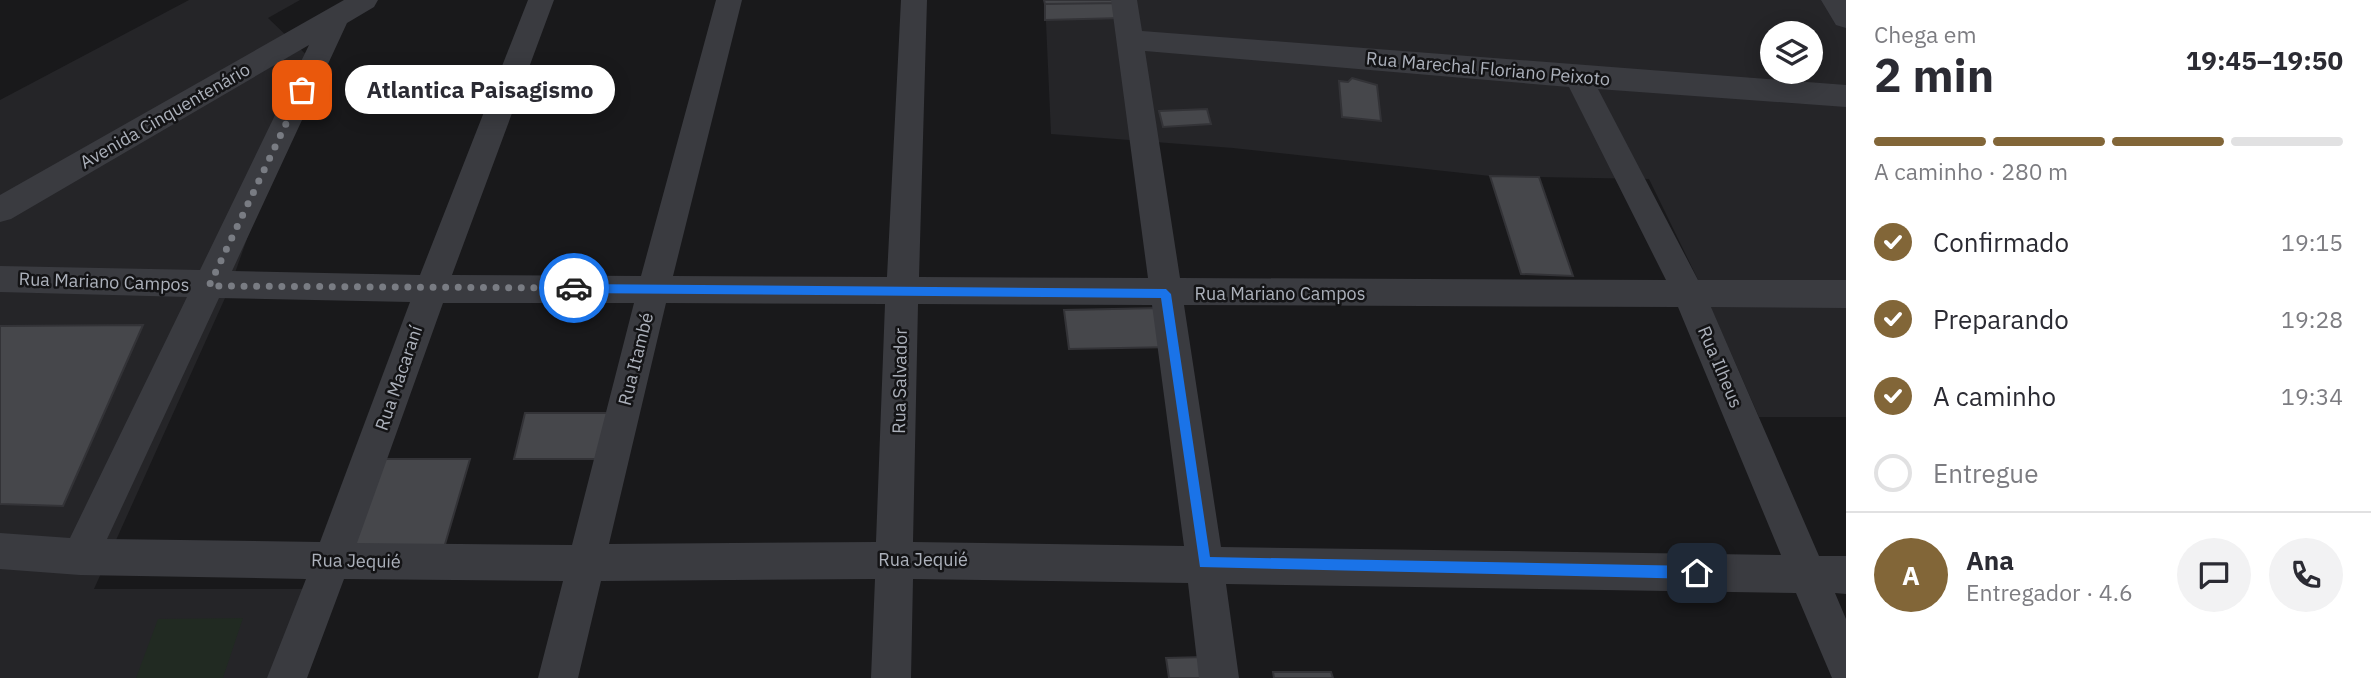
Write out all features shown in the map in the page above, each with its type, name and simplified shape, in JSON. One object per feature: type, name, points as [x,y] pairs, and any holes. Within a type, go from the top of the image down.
[{"type":"street","name":"Avenida Cinquentenário","points":[[0,189],[166,96],[332,9],[365,0]]},
{"type":"street","name":"Rua Macaraní","points":[[288,678],[334,561],[430,289],[541,0]]},
{"type":"street","name":"Rua Itambé","points":[[558,678],[654,288],[729,0]]},
{"type":"street","name":"Rua Salvador","points":[[891,678],[914,0]]},
{"type":"street","points":[[1125,0],[1219,678]]},
{"type":"street","points":[[1834,0],[1846,18]]},
{"type":"street","name":"Avenida Cinquentenário","points":[[0,210],[332,9]]},
{"type":"street","points":[[80,557],[209,286],[332,9]]},
{"type":"street","name":"Rua Marechal Floriano Peixoto","points":[[1131,40],[1846,96]]},
{"type":"street","name":"Rua Ilheus","points":[[1578,77],[1689,294],[1846,665]]},
{"type":"street","name":"Rua Mariano Campos","points":[[0,279],[209,286],[430,289],[654,288],[1166,294],[1846,294]]},
{"type":"street","name":"Rua Jequié","points":[[0,551],[80,557],[334,561],[585,563],[896,560],[1846,575]]},
{"type":"shaded area","points":[[189,0],[300,0],[268,18],[318,66],[272,168],[230,287],[94,589],[327,589],[296,678],[0,678],[0,100]]},
{"type":"shaded area","points":[[1045,0],[1846,0],[1846,417],[1759,417],[1705,294],[1649,179],[1490,176],[1233,148],[1051,134]]},
{"type":"shaded area","points":[[243,618],[223,678],[136,678],[158,619]]},
{"type":"building","points":[[1044,0],[1120,0],[1120,3],[1045,4]]},
{"type":"building","points":[[1120,3],[1123,18],[1045,20],[1045,4]]},
{"type":"building","points":[[1352,78],[1377,85],[1381,121],[1342,117],[1339,81],[1348,82]]},
{"type":"building","points":[[1207,109],[1211,124],[1163,127],[1159,111]]},
{"type":"building","points":[[1490,176],[1539,177],[1573,276],[1521,274]]},
{"type":"building","points":[[1161,308],[1173,347],[1069,349],[1064,310]]},
{"type":"building","points":[[143,325],[63,506],[0,504],[0,326]]},
{"type":"building","points":[[525,413],[615,413],[607,459],[514,459]]},
{"type":"building","points":[[382,459],[470,459],[441,558],[345,557]]},
{"type":"building","points":[[1205,657],[1208,678],[1169,678],[1166,658]]},
{"type":"building","points":[[1273,672],[1331,672],[1333,678],[1274,678]]},
{"type":"way so far","points":[[302,90],[209,286],[574,288]]},
{"type":"place","name":"Atlantica Paisagismo","points":[[302,90]]},
{"type":"route","points":[[574,288],[1166,294],[1205,563],[1697,573]]}]
